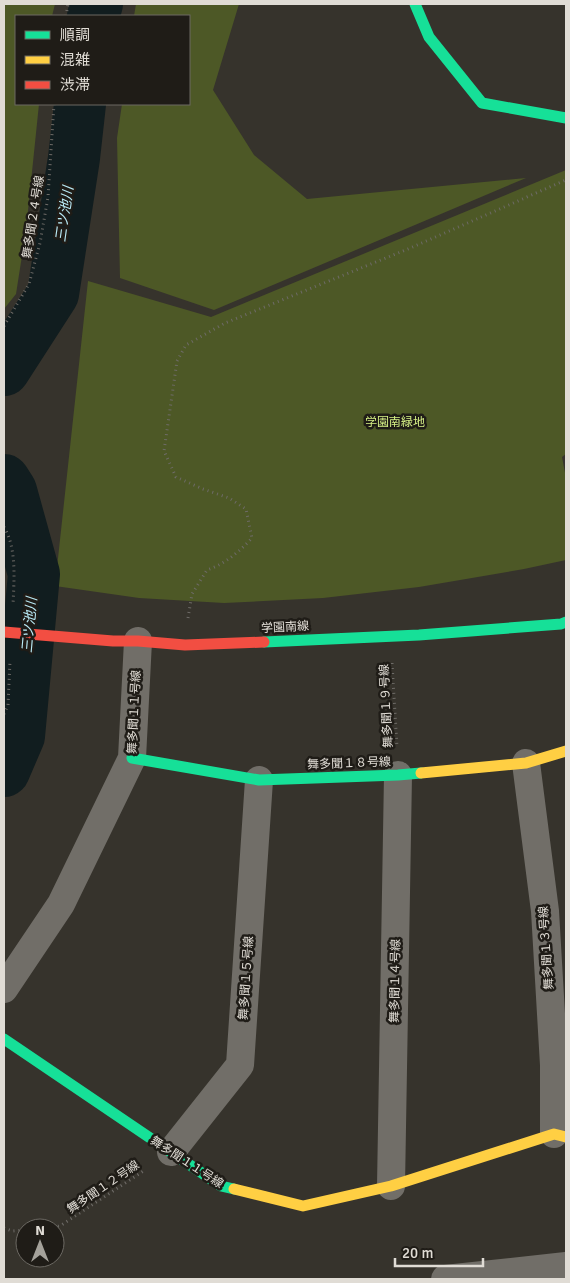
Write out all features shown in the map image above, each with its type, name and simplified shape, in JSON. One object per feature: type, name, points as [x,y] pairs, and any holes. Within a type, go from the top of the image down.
[{"type":"street","points":[[416,4],[429,37],[482,103],[566,118]]},
{"type":"street","name":"学園南線","points":[[4,632],[185,646],[419,635],[561,624],[566,622]]},
{"type":"street","name":"舞多聞１１号線","points":[[4,989],[60,904],[132,758],[126,641]]},
{"type":"street","name":"舞多聞１８号線","points":[[132,758],[259,780],[398,775],[526,763],[566,751]]},
{"type":"street","name":"舞多聞１３号線","points":[[526,763],[556,909],[560,1135]]},
{"type":"street","name":"舞多聞１４号線","points":[[391,1186],[398,775]]},
{"type":"street","name":"舞多聞１５号線","points":[[171,1152],[240,1065],[259,780]]},
{"type":"street","name":"舞多聞１１号線","points":[[4,1039],[221,1186],[303,1206],[391,1186],[560,1135]]},
{"type":"street","points":[[445,1279],[566,1266]]},
{"type":"path","name":"舞多聞２４号線","points":[[4,326],[29,284],[40,243],[48,196],[54,105]]},
{"type":"path","points":[[185,646],[192,594],[207,570],[217,567],[239,552],[252,538],[246,510],[229,498],[176,477],[164,451],[177,361],[186,345],[225,323],[408,249],[566,180]]},
{"type":"path","name":"舞多聞１９号線","points":[[391,636],[398,775]]},
{"type":"path","points":[[4,714],[8,705]]},
{"type":"path","name":"舞多聞１２号線","points":[[65,1223],[171,1152]]},
{"type":"green space","points":[[4,4],[55,4],[52,15],[15,15],[15,105],[39,105],[26,230],[16,294],[4,309]]},
{"type":"green space","points":[[136,4],[239,4],[213,90],[254,155],[307,199],[526,178],[214,310],[120,278],[117,138],[122,105],[190,105],[190,15],[134,15]]},
{"type":"green space","name":"学園南緑地","points":[[566,170],[566,454],[562,457],[566,478],[566,560],[419,587],[323,598],[224,603],[139,598],[55,586],[88,281],[211,317]]},
{"type":"waterway","name":"三ツ池川","points":[[93,15],[97,4]]},
{"type":"waterway","name":"三ツ池川","points":[[4,370],[53,294],[74,158],[80,105]]},
{"type":"waterway","name":"三ツ池川","points":[[4,480],[11,491],[34,574],[19,736],[4,771]]},
{"type":"traffic: fast","points":[[415,4],[429,37],[482,103],[566,118]]},
{"type":"traffic: fast","points":[[264,642],[419,635],[561,624],[566,622]]},
{"type":"traffic: fast","points":[[132,758],[259,780],[421,773]]},
{"type":"traffic: fast","points":[[4,1039],[221,1186],[234,1189]]},
{"type":"traffic: slow","points":[[421,773],[526,763],[566,751]]},
{"type":"traffic: slow","points":[[234,1189],[303,1206],[391,1186],[554,1134],[566,1137]]},
{"type":"traffic: jam","points":[[4,632],[185,645],[264,642]]}]
